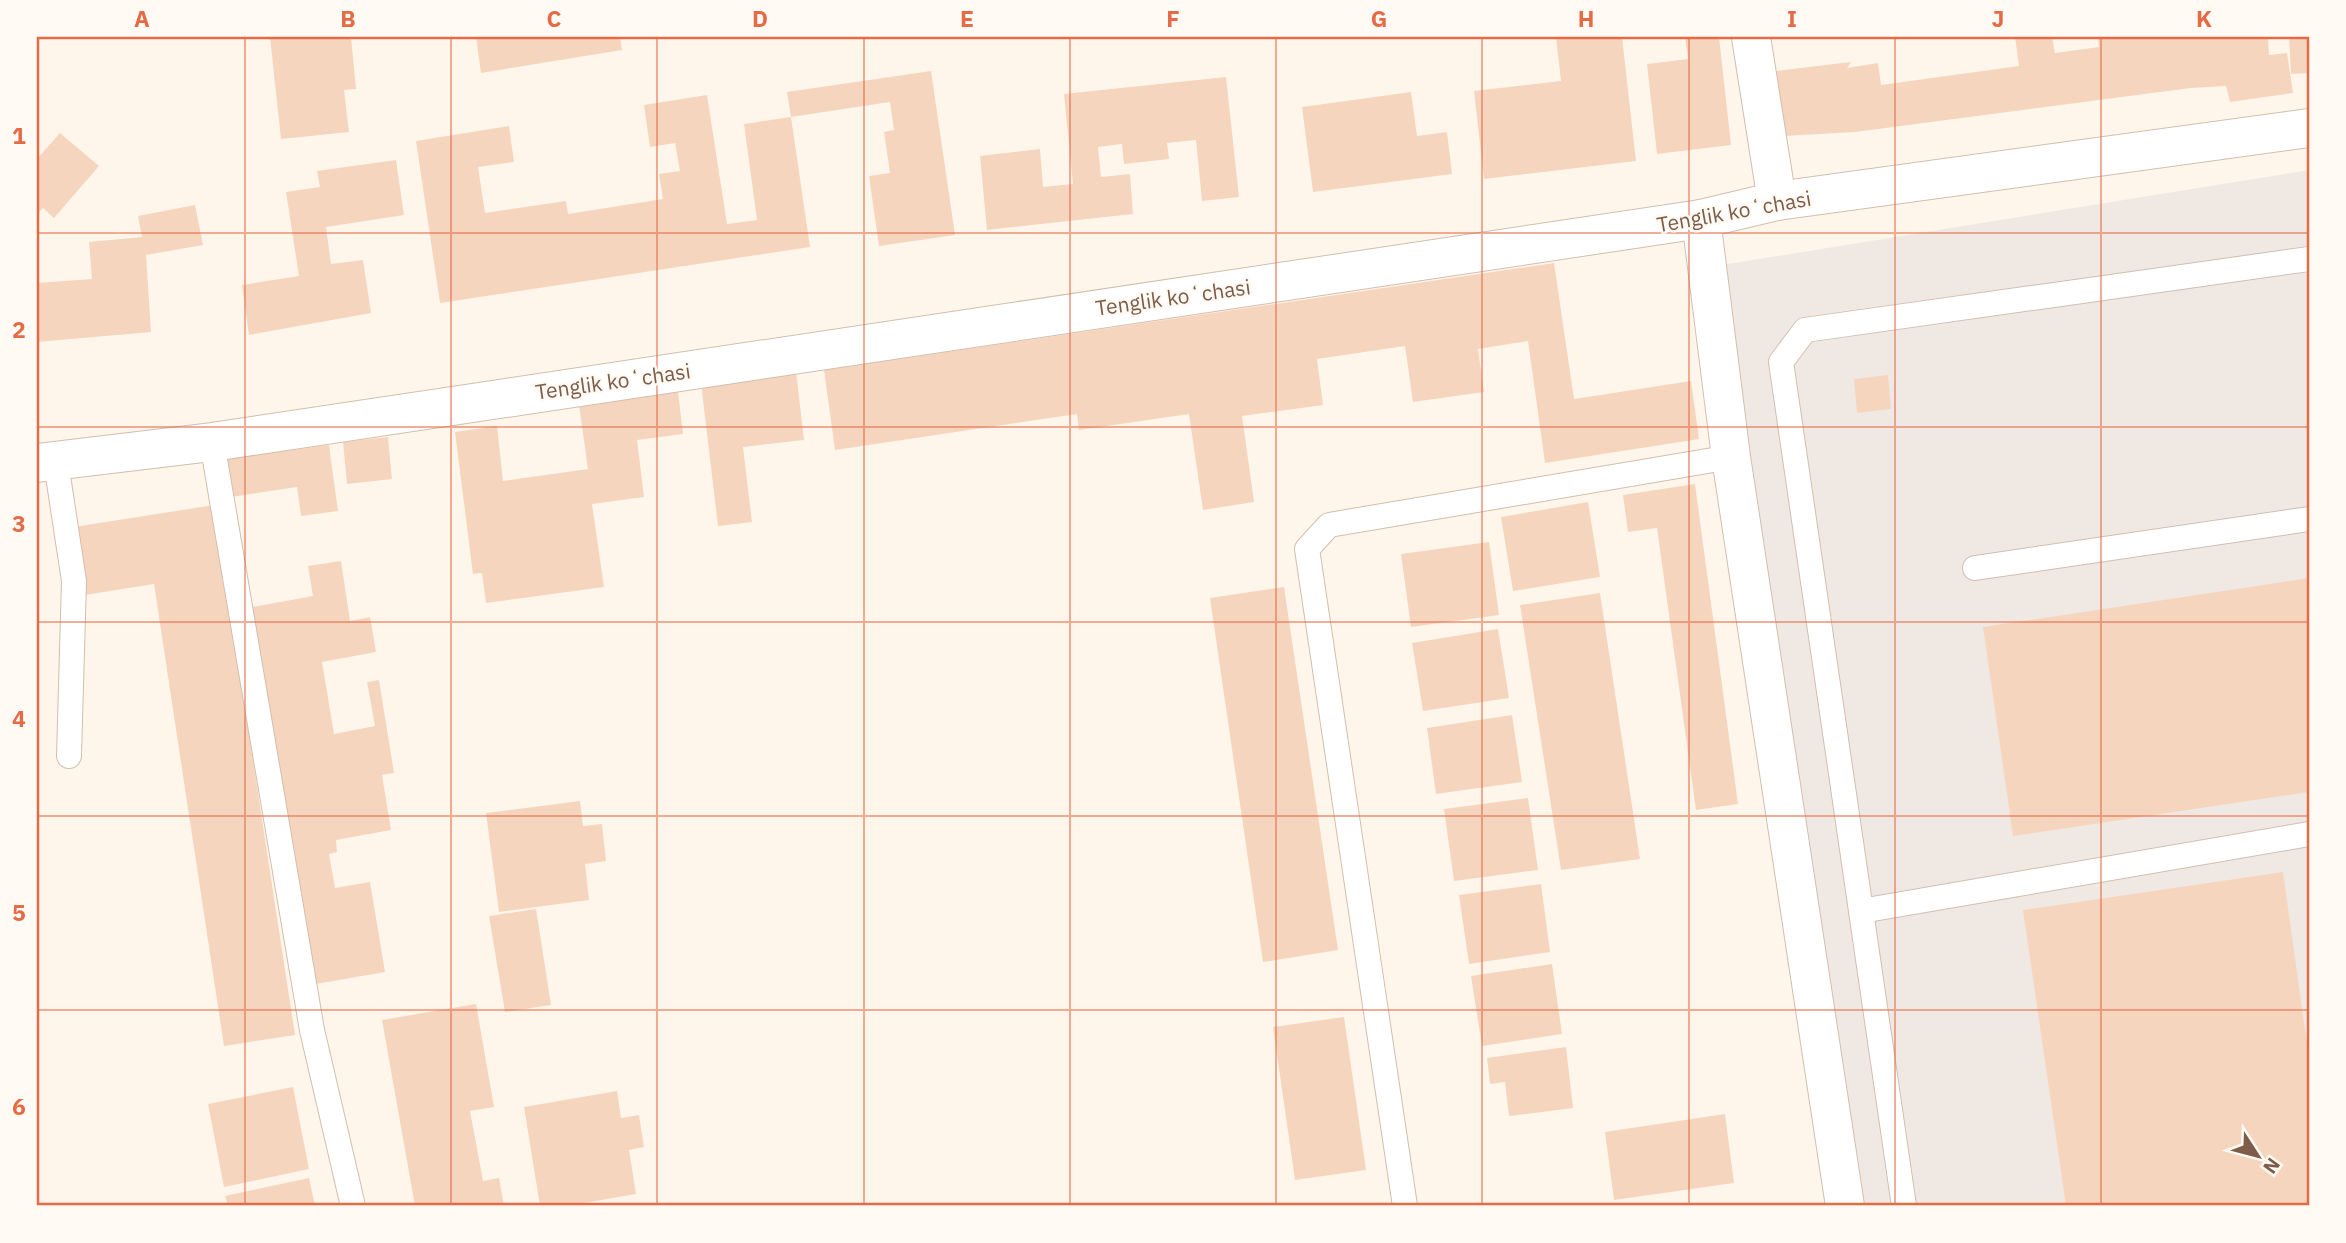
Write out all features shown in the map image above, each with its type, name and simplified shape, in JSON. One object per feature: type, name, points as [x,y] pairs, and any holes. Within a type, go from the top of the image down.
[{"type":"street","points":[[1751,37],[1777,201]]},
{"type":"street","name":"Tenglik koʻchasi","points":[[46,463],[212,442],[1701,219],[1777,201],[2309,128]]},
{"type":"street","points":[[1701,219],[1731,457],[1845,1206]]},
{"type":"lane","points":[[1904,1206],[1781,362],[1805,330],[2309,259]]},
{"type":"lane","points":[[212,442],[313,1030],[353,1206]]},
{"type":"lane","points":[[1405,1206],[1307,549],[1329,524],[1731,457]]},
{"type":"lane","points":[[46,463],[74,581],[69,756]]},
{"type":"lane","points":[[1975,568],[2309,519]]},
{"type":"lane","points":[[1861,911],[2309,834]]},
{"type":"shaded area","points":[[2309,170],[2309,1206],[1851,1206],[1722,265]]},
{"type":"building","points":[[270,37],[351,37],[356,89],[344,90],[349,132],[281,139]]},
{"type":"building","points":[[476,37],[620,37],[622,50],[481,73]]},
{"type":"building","points":[[1556,37],[1622,37],[1636,161],[1484,179],[1474,91],[1561,81]]},
{"type":"building","points":[[1685,37],[1719,37],[1731,145],[1657,154],[1647,64],[1688,59]]},
{"type":"building","points":[[2015,37],[2052,37],[2055,53],[2099,47],[2098,37],[2268,37],[2269,55],[2287,53],[2293,93],[2230,102],[2226,86],[2191,88],[1855,132],[1784,136],[1776,71],[1851,62],[1847,68],[1878,63],[1881,85],[2019,66]]},
{"type":"building","points":[[2289,37],[2309,37],[2309,73],[2291,74]]},
{"type":"building","points":[[931,71],[955,235],[879,246],[869,176],[890,173],[884,132],[894,130],[890,102],[791,117],[787,92]]},
{"type":"building","points":[[1226,77],[1239,197],[1202,201],[1196,140],[1167,143],[1169,159],[1124,164],[1122,144],[1098,147],[1101,177],[1130,174],[1133,214],[987,230],[980,156],[1040,149],[1043,187],[1073,184],[1064,94]]},
{"type":"building","points":[[1411,92],[1417,136],[1447,132],[1452,174],[1313,192],[1302,107]]},
{"type":"building","points":[[707,95],[727,224],[757,220],[744,124],[791,117],[810,247],[440,303],[416,141],[509,126],[514,162],[478,167],[485,213],[566,201],[568,214],[663,199],[659,174],[680,171],[675,143],[650,147],[644,105]]},
{"type":"building","points":[[60,133],[99,166],[54,218],[43,208],[37,214],[37,159]]},
{"type":"building","points":[[396,160],[404,215],[326,227],[331,264],[363,260],[371,313],[249,335],[242,285],[299,276],[286,192],[320,187],[317,171]]},
{"type":"building","points":[[195,205],[203,245],[146,255],[151,332],[37,342],[37,283],[92,279],[89,242],[142,237],[138,216]]},
{"type":"building","points":[[1554,263],[1574,399],[1691,381],[1699,439],[1545,463],[1528,341],[1478,349],[1484,392],[1413,402],[1405,346],[1317,359],[1323,405],[1242,416],[1254,502],[1203,510],[1189,414],[1079,430],[1077,414],[835,450],[824,370]]},
{"type":"building","points":[[796,371],[804,440],[743,447],[752,522],[718,526],[701,383]]},
{"type":"building","points":[[1888,375],[1891,409],[1857,413],[1854,379]]},
{"type":"building","points":[[678,392],[683,434],[637,440],[644,497],[592,504],[604,587],[486,603],[482,573],[473,574],[455,432],[497,426],[503,481],[588,469],[579,405]]},
{"type":"building","points":[[388,437],[392,479],[347,484],[343,442]]},
{"type":"building","points":[[329,445],[338,511],[301,516],[297,487],[231,497],[227,459]]},
{"type":"building","points":[[1695,484],[1738,804],[1696,810],[1657,528],[1628,532],[1623,495]]},
{"type":"building","points":[[1588,502],[1600,577],[1513,591],[1501,517]]},
{"type":"building","points":[[214,505],[295,1035],[224,1046],[154,584],[85,595],[74,527]]},
{"type":"building","points":[[1489,542],[1499,615],[1411,627],[1401,554]]},
{"type":"building","points":[[341,561],[350,621],[370,617],[376,652],[322,662],[334,734],[375,726],[367,682],[379,680],[394,773],[382,775],[391,830],[336,840],[337,852],[329,854],[335,888],[370,882],[385,972],[316,984],[252,607],[313,596],[308,566]]},
{"type":"building","points":[[2309,578],[2309,792],[2013,836],[1983,627]]},
{"type":"building","points":[[1284,587],[1338,950],[1263,962],[1210,598]]},
{"type":"building","points":[[1600,593],[1640,859],[1561,870],[1520,605]]},
{"type":"building","points":[[1498,629],[1509,698],[1423,711],[1412,643]]},
{"type":"building","points":[[1512,715],[1522,782],[1436,794],[1427,728]]},
{"type":"building","points":[[1528,798],[1538,870],[1454,881],[1444,809]]},
{"type":"building","points":[[580,801],[583,826],[602,824],[606,861],[585,864],[589,900],[499,912],[486,813]]},
{"type":"building","points":[[2283,872],[2309,1058],[2309,1206],[2066,1206],[2023,910]]},
{"type":"building","points":[[1541,884],[1550,952],[1469,964],[1459,895]]},
{"type":"building","points":[[536,909],[551,1005],[505,1012],[489,916]]},
{"type":"building","points":[[1552,964],[1562,1034],[1482,1046],[1471,976]]},
{"type":"building","points":[[476,1004],[494,1107],[470,1111],[483,1181],[499,1178],[504,1206],[415,1206],[382,1020]]},
{"type":"building","points":[[1344,1017],[1366,1170],[1295,1180],[1273,1027]]},
{"type":"building","points":[[1566,1047],[1573,1108],[1509,1116],[1505,1082],[1490,1084],[1487,1058]]},
{"type":"building","points":[[293,1087],[309,1169],[224,1187],[208,1104]]},
{"type":"building","points":[[617,1091],[621,1118],[639,1115],[644,1147],[629,1150],[636,1194],[566,1206],[540,1206],[524,1107]]},
{"type":"building","points":[[1725,1114],[1734,1183],[1614,1200],[1605,1132]]},
{"type":"building","points":[[309,1178],[315,1206],[228,1206],[225,1196]]}]
